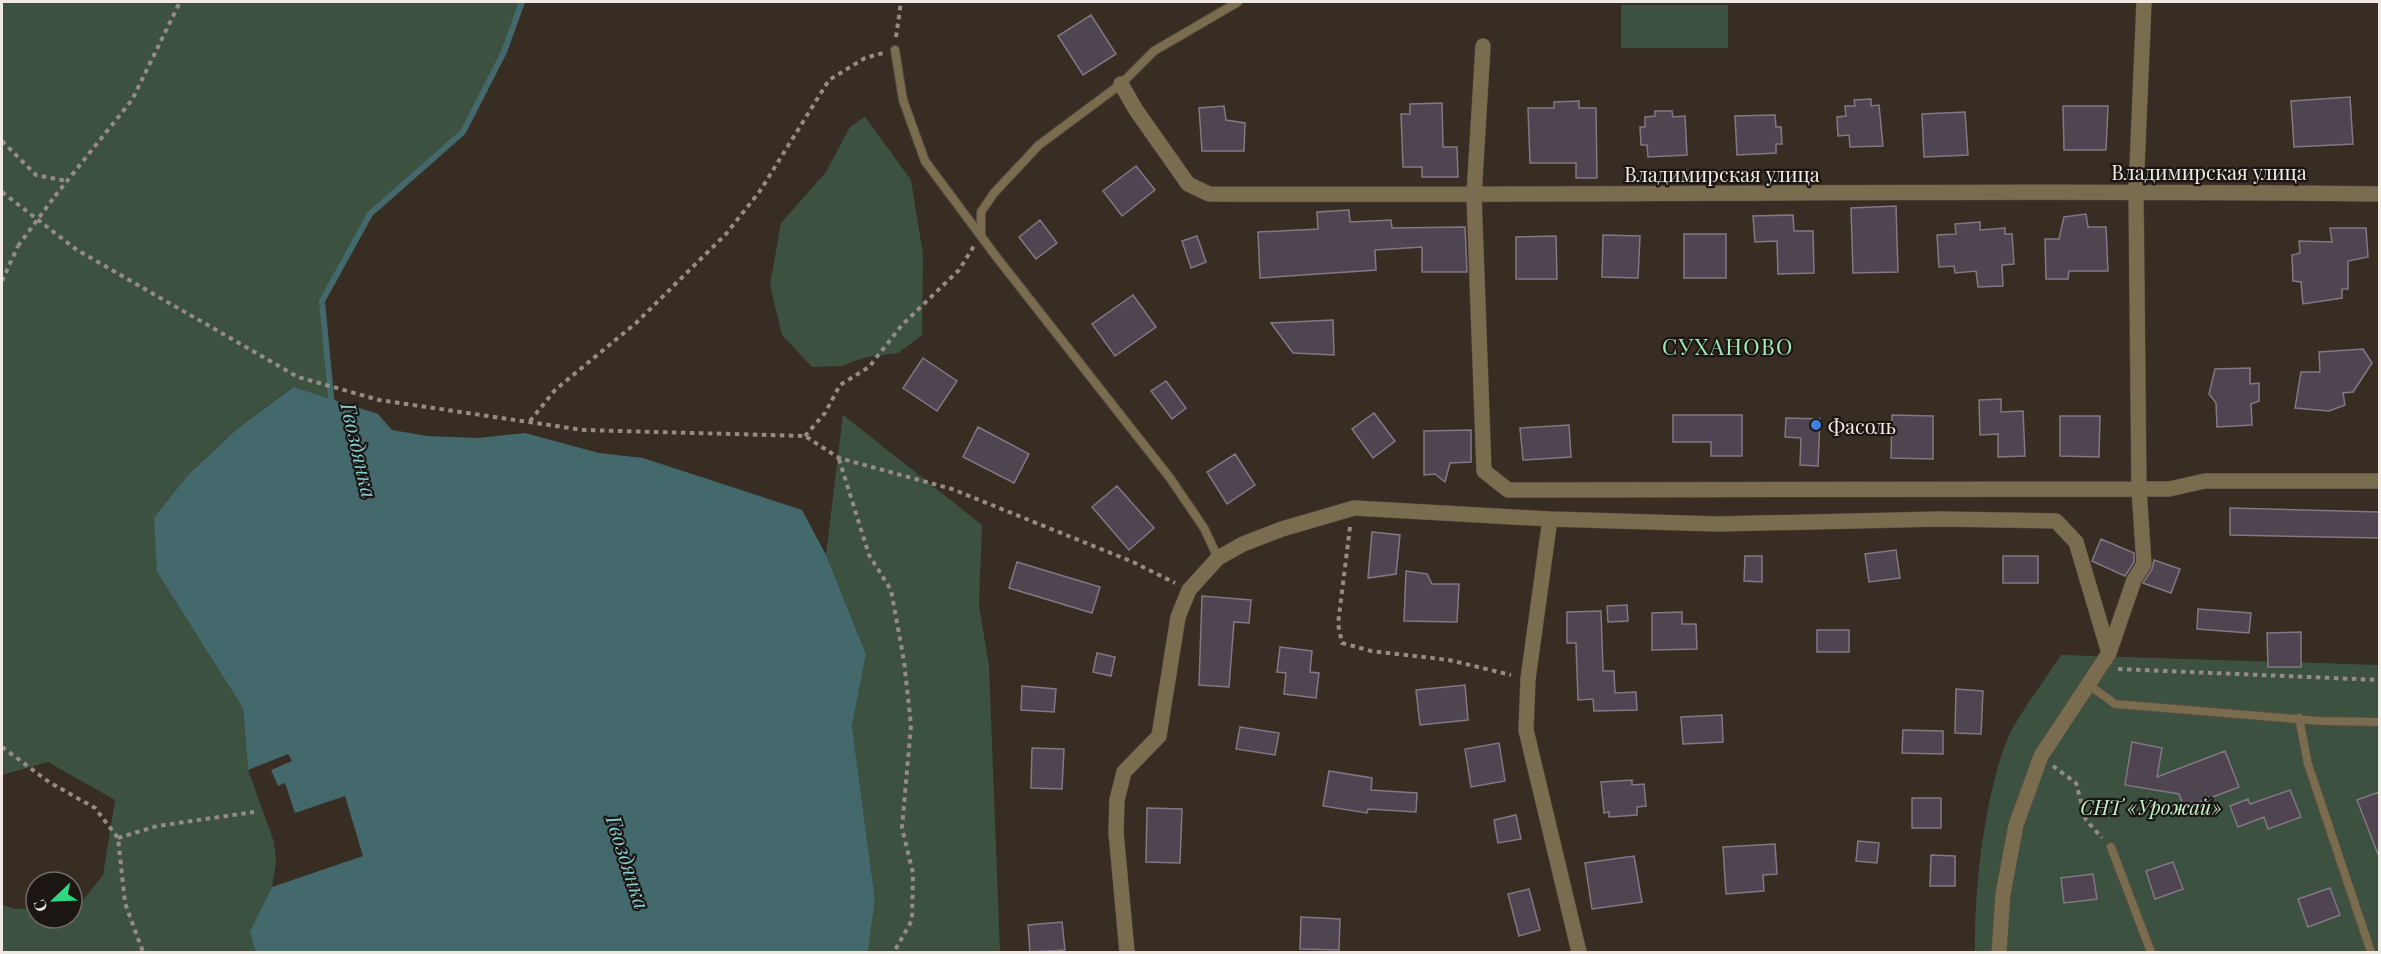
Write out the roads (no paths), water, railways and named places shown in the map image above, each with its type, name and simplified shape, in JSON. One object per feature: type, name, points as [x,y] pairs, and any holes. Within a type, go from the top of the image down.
[{"type":"street","points":[[2000,952],[2003,894],[2016,825],[2041,756],[2109,653],[2134,580],[2144,564],[2139,489],[2136,191],[2144,2]]},
{"type":"street","points":[[1483,46],[1474,195],[1484,471],[1508,490],[2169,489],[2205,481],[2379,481]]},
{"type":"street","name":"Владимирская улица","points":[[1121,84],[1136,110],[1188,184],[1209,194],[1474,195],[2136,191],[2379,194]]},
{"type":"street","points":[[1127,952],[1116,832],[1117,800],[1124,772],[1159,736],[1178,617],[1189,590],[1218,558],[1282,529],[1354,508],[1550,519],[1718,524],[1940,519],[2056,521],[2076,542],[2109,653]]},
{"type":"street","points":[[1550,519],[1528,679],[1526,730],[1579,952]]},
{"type":"lane","points":[[981,235],[981,212],[994,193],[1039,145],[1121,84],[1154,51],[1238,2]]},
{"type":"lane","points":[[895,50],[903,100],[925,161],[1170,478],[1204,528],[1218,558]]},
{"type":"lane","points":[[2089,685],[2115,704],[2379,722]]},
{"type":"lane","points":[[2299,718],[2308,764],[2371,952]]},
{"type":"lane","points":[[2111,847],[2151,952]]},
{"type":"water","points":[[293,387],[378,414],[392,430],[427,436],[478,438],[525,433],[599,453],[643,458],[802,510],[826,555],[866,654],[852,726],[875,900],[868,952],[256,952],[250,932],[272,887],[276,862],[274,842],[248,770],[243,708],[157,572],[154,518],[189,474],[237,429]]},
{"type":"waterway","name":"Гвоздянка","points":[[332,407],[322,301],[370,214],[463,132],[504,52],[522,2]]},
{"type":"place","name":"Фасоль","points":[[1816,425]]},
{"type":"district","name":"СУХАНОВО","points":[[1728,346]]},
{"type":"park label","name":"СНТ «Урожай»","points":[[2151,806]]}]
